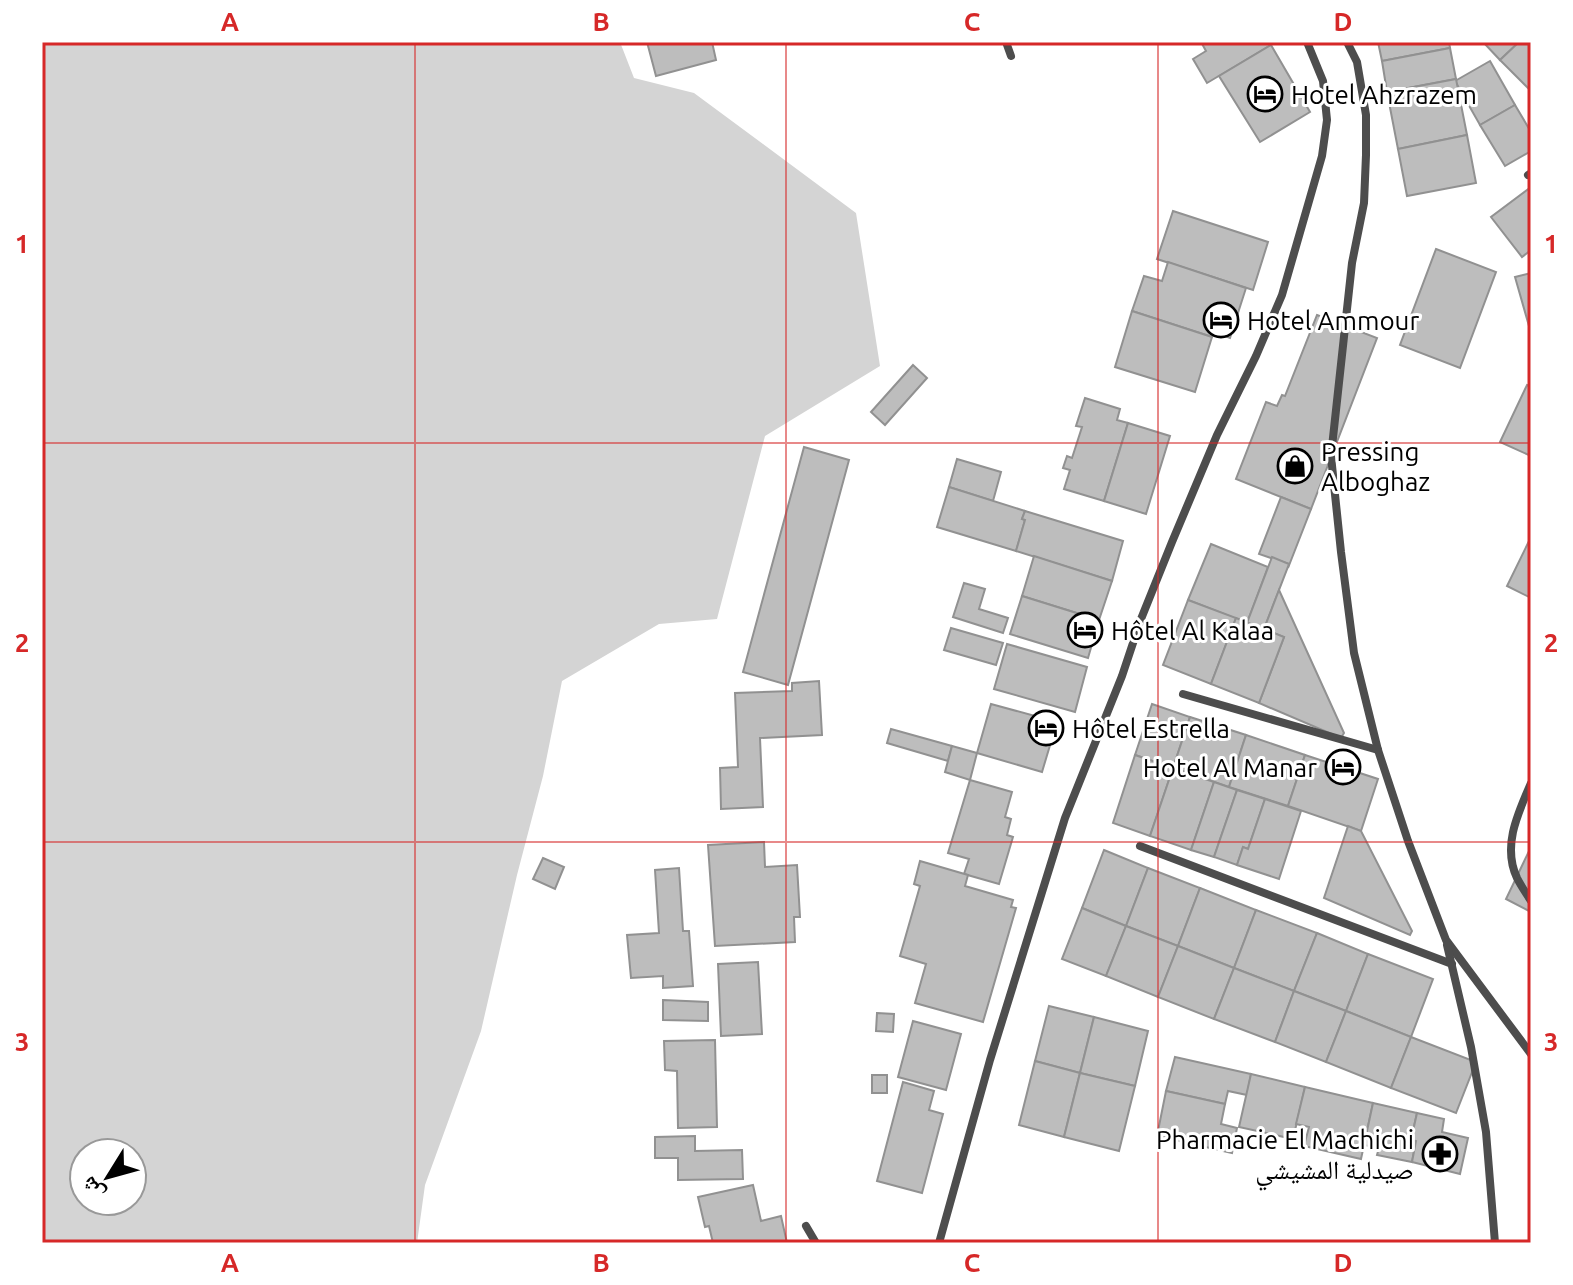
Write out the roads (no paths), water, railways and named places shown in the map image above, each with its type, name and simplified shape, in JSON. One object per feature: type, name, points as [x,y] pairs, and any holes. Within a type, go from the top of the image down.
[{"type":"street","points":[[1006,42],[1011,56]]},
{"type":"street","points":[[939,1243],[990,1060],[1065,818],[1172,542],[1217,435],[1282,295],[1322,156],[1327,120],[1323,81],[1307,42]]},
{"type":"street","points":[[1347,42],[1357,62],[1366,115],[1366,155],[1364,203],[1352,263],[1331,456],[1341,552],[1354,653],[1378,750],[1408,841],[1446,940],[1471,1047],[1486,1132],[1495,1243]]},
{"type":"street","points":[[1183,694],[1378,750]]},
{"type":"street","points":[[1531,783],[1510,843],[1516,876],[1531,901]]},
{"type":"street","points":[[1140,846],[1452,964]]},
{"type":"street","points":[[1446,940],[1531,1054]]},
{"type":"street","points":[[806,1226],[816,1243]]},
{"type":"place","name":"Hotel Ahzrazem","points":[[1265,94]]},
{"type":"place","name":"Hotel Ammour","points":[[1221,320]]},
{"type":"place","name":"Pressing Alboghaz","points":[[1295,466]]},
{"type":"place","name":"Hôtel Al Kalaa","points":[[1085,630]]},
{"type":"place","name":"Hôtel Estrella","points":[[1046,728]]},
{"type":"place","name":"Hotel Al Manar","points":[[1343,767]]},
{"type":"place","name":"Pharmacie El Machichi صيدلية المشيشي","points":[[1440,1154]]}]
